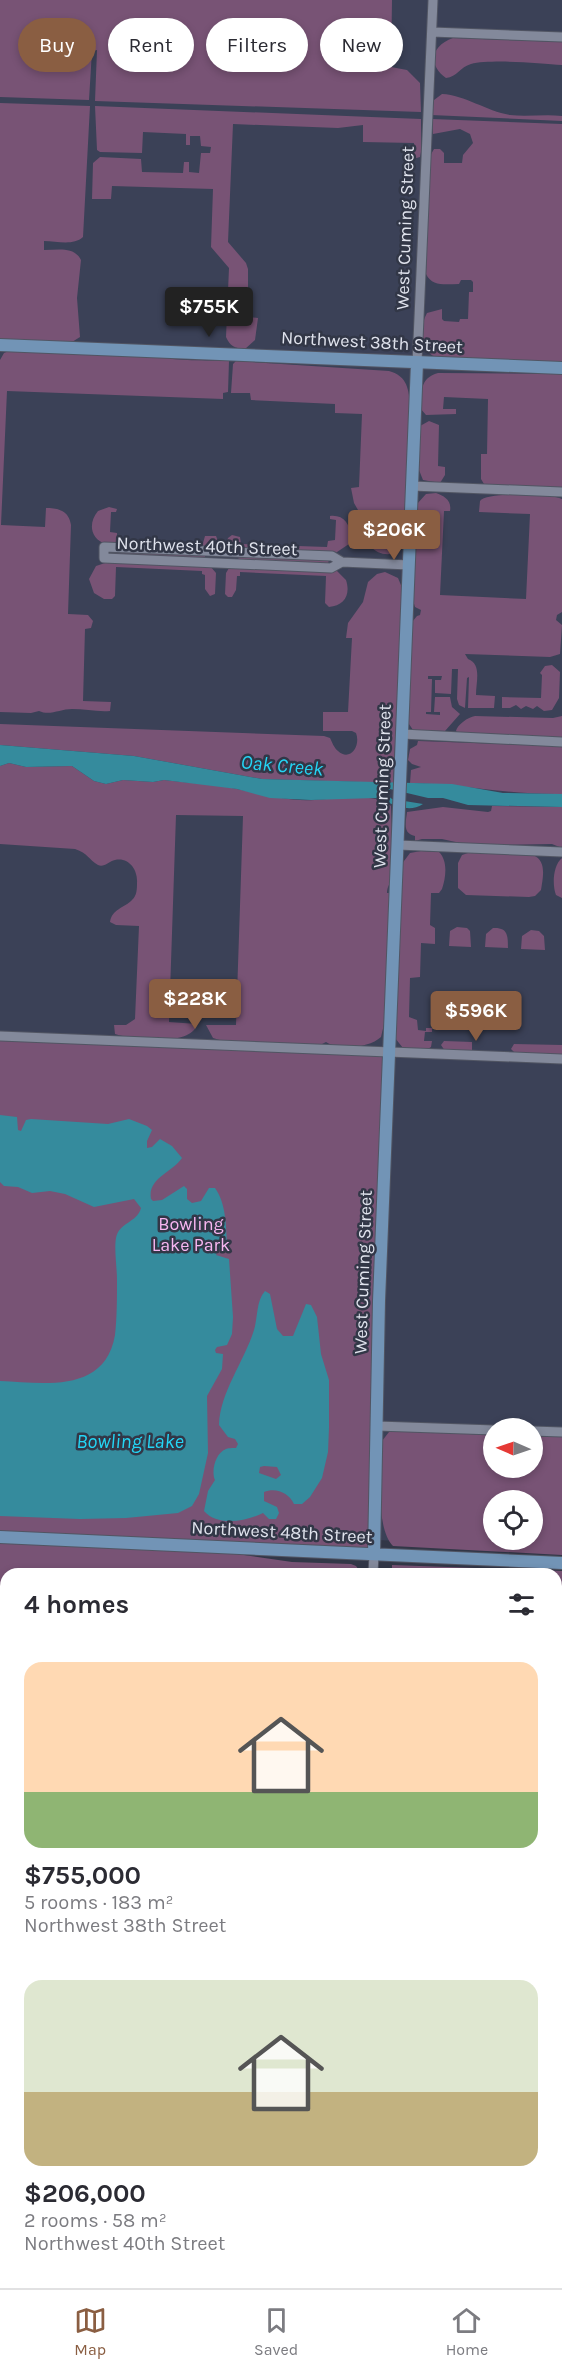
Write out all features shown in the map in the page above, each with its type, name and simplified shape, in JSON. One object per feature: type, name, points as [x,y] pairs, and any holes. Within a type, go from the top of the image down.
[{"type":"street","name":"West Cuming Street","points":[[374,1568],[379,1301],[433,0]]},
{"type":"street","points":[[432,32],[562,37]]},
{"type":"street","name":"Northwest 38th Street","points":[[0,345],[562,368]]},
{"type":"street","points":[[412,486],[562,492]]},
{"type":"street","name":"Northwest 40th Street","points":[[342,562],[331,568],[104,558],[105,547],[332,556],[342,562],[409,565]]},
{"type":"street","points":[[402,734],[562,742]]},
{"type":"street","points":[[398,845],[562,852]]},
{"type":"street","points":[[0,1036],[562,1059]]},
{"type":"street","points":[[377,1426],[483,1430]]},
{"type":"street","points":[[543,1431],[562,1432]]},
{"type":"street","name":"Northwest 48th Street","points":[[0,1537],[562,1563]]},
{"type":"shaded area","points":[[0,0],[562,0],[562,1548],[543,1547],[543,1490],[483,1490],[483,1545],[0,1524]]},
{"type":"green space","points":[[0,0],[392,0],[392,18],[320,18],[320,72],[403,72],[403,69],[407,70],[420,83],[421,112],[95,101],[96,18],[18,18],[18,72],[91,72],[89,100],[0,97]]},
{"type":"green space","points":[[453,38],[562,42],[562,65],[516,62],[471,64],[446,78],[436,67],[434,56],[440,46]]},
{"type":"green space","points":[[442,94],[459,97],[510,115],[562,116],[562,121],[431,115],[434,100]]},
{"type":"green space","points":[[0,103],[90,106],[83,237],[70,242],[44,241],[44,250],[70,251],[81,260],[77,298],[80,337],[72,342],[0,340]]},
{"type":"green space","points":[[95,106],[421,119],[421,152],[420,157],[413,159],[414,143],[363,142],[363,125],[338,128],[233,124],[228,242],[246,263],[248,317],[258,318],[255,340],[245,349],[241,349],[231,344],[226,337],[229,268],[211,247],[213,189],[112,186],[111,199],[92,199],[93,163],[100,157],[141,159],[142,172],[183,173],[184,162],[189,162],[189,172],[199,173],[201,153],[210,153],[211,147],[201,146],[200,136],[190,136],[190,145],[186,145],[186,134],[143,132],[142,153],[100,152],[97,150]]},
{"type":"green space","points":[[432,119],[562,124],[562,363],[436,357],[426,350],[422,331],[427,313],[442,309],[444,321],[459,322],[460,319],[468,319],[469,292],[473,292],[471,280],[461,280],[459,284],[440,284],[432,281],[426,274],[430,156],[434,149],[440,149],[444,153],[444,163],[462,163],[463,155],[473,143],[470,134],[460,129],[433,134]]},
{"type":"green space","points":[[9,351],[229,361],[228,392],[223,393],[223,399],[7,391],[1,525],[45,527],[46,508],[59,510],[68,516],[71,525],[68,614],[88,615],[93,621],[91,628],[85,629],[83,701],[111,702],[110,711],[72,709],[47,713],[39,711],[0,712],[0,360],[4,353]]},
{"type":"green space","points":[[236,361],[389,371],[403,379],[410,402],[405,531],[402,536],[405,537],[400,549],[386,554],[370,546],[366,524],[354,503],[351,488],[359,487],[362,414],[335,413],[335,404],[251,400],[250,393],[231,393],[233,364]]},
{"type":"green space","points":[[438,373],[562,374],[562,489],[484,484],[481,479],[481,454],[487,454],[488,399],[444,397],[443,409],[456,409],[456,414],[426,415],[420,408],[423,386],[428,378]]},
{"type":"green space","points":[[429,421],[439,425],[438,466],[445,467],[445,475],[440,483],[423,480],[419,470],[420,426]]},
{"type":"green space","points":[[436,493],[447,499],[450,504],[450,511],[444,511],[440,595],[526,599],[530,514],[479,512],[480,501],[506,495],[533,495],[562,499],[562,612],[557,615],[556,620],[562,625],[560,654],[550,657],[465,654],[477,669],[476,695],[495,696],[494,708],[468,708],[469,677],[467,678],[465,708],[459,705],[457,699],[458,669],[452,669],[451,694],[435,693],[435,680],[441,680],[442,676],[428,676],[428,679],[432,679],[431,712],[426,712],[426,714],[440,715],[440,712],[434,712],[435,697],[450,697],[452,707],[460,714],[445,731],[413,730],[407,721],[412,622],[420,615],[421,610],[415,607],[413,600],[417,504],[426,494]]},
{"type":"green space","points":[[109,507],[117,509],[116,512],[111,512],[110,532],[117,533],[117,539],[203,543],[205,536],[216,536],[218,541],[211,548],[106,544],[94,535],[92,525],[98,511]]},
{"type":"green space","points":[[330,516],[345,520],[350,533],[349,544],[337,552],[230,548],[227,541],[232,535],[240,537],[241,544],[327,547],[328,541],[335,540],[336,520],[330,519]]},
{"type":"green space","points":[[111,550],[205,554],[205,560],[111,556]]},
{"type":"green space","points":[[239,555],[329,559],[328,564],[238,561]]},
{"type":"green space","points":[[108,562],[210,566],[216,573],[215,594],[210,596],[205,589],[205,575],[202,571],[116,567],[115,596],[112,599],[104,599],[94,593],[89,579],[96,566]]},
{"type":"green space","points":[[229,568],[337,571],[346,580],[347,595],[339,604],[329,607],[325,603],[326,576],[240,572],[240,576],[237,576],[236,590],[232,597],[228,597],[225,594],[226,573]]},
{"type":"green space","points":[[385,572],[398,578],[403,590],[393,783],[262,779],[134,756],[0,745],[0,724],[324,736],[330,738],[334,747],[342,754],[350,754],[356,747],[356,733],[323,731],[323,712],[348,712],[352,638],[346,638],[348,623],[363,602],[368,582],[377,574]]},
{"type":"green space","points":[[552,665],[560,672],[559,698],[552,710],[544,711],[537,706],[533,709],[526,706],[521,709],[516,705],[502,708],[502,697],[541,698],[542,675],[540,673],[545,666]]},
{"type":"green space","points":[[475,716],[553,718],[562,716],[562,738],[458,734],[456,731],[461,724]]},
{"type":"green space","points":[[418,741],[562,746],[562,794],[410,783],[411,770],[421,767],[408,760],[410,749],[417,745]]},
{"type":"green space","points":[[9,763],[26,767],[72,766],[94,781],[106,784],[123,780],[153,782],[164,780],[219,786],[295,800],[375,799],[391,806],[393,861],[387,891],[390,893],[385,1020],[381,1037],[369,1044],[354,1047],[338,1047],[326,1042],[320,1045],[223,1041],[213,1038],[206,1025],[236,1025],[243,816],[176,815],[169,1022],[197,1024],[193,1031],[173,1039],[147,1040],[115,1034],[114,1025],[126,1025],[135,1019],[139,926],[116,925],[110,922],[116,911],[134,898],[137,887],[136,874],[132,866],[124,861],[115,860],[100,866],[83,852],[75,849],[0,844],[0,766]]},
{"type":"green space","points":[[492,806],[562,807],[562,848],[552,844],[488,845],[442,839],[415,841],[415,836],[406,830],[407,812],[443,807],[488,812],[491,811]]},
{"type":"green space","points":[[439,852],[444,860],[445,869],[442,889],[439,893],[431,893],[430,925],[435,928],[435,944],[421,943],[420,977],[410,978],[409,1017],[417,1020],[418,1030],[426,1031],[426,1028],[432,1028],[432,1032],[425,1032],[424,1041],[432,1041],[431,1047],[426,1050],[403,1048],[395,1038],[401,865],[410,853]]},
{"type":"green space","points":[[471,852],[533,855],[542,865],[541,890],[535,896],[529,897],[466,895],[458,888],[458,863],[462,855]]},
{"type":"green space","points":[[562,858],[562,898],[556,895],[554,881],[555,870]]},
{"type":"green space","points":[[457,927],[467,928],[470,931],[471,947],[449,946],[450,931]]},
{"type":"green space","points":[[493,928],[502,929],[506,933],[508,948],[485,947],[486,934]]},
{"type":"green space","points":[[531,930],[539,931],[544,936],[545,950],[521,949],[522,936]]},
{"type":"green space","name":"Bowling Lake Park","points":[[0,1036],[389,1051],[374,1554],[0,1537]]},
{"type":"green space","points":[[444,1041],[472,1042],[472,1052],[445,1051],[441,1045]]},
{"type":"green space","points":[[514,1044],[562,1045],[562,1055],[515,1053],[511,1049]]},
{"type":"green space","points":[[396,1431],[483,1435],[483,1478],[543,1478],[543,1436],[562,1437],[562,1555],[393,1546],[387,1537],[381,1511],[382,1441],[389,1432]]},
{"type":"green space","points":[[0,1543],[237,1554],[292,1562],[351,1564],[357,1568],[0,1568]]},
{"type":"green space","points":[[392,1565],[477,1568],[392,1568]]},
{"type":"water","name":"Oak Creek","points":[[0,745],[134,756],[262,779],[452,784],[503,793],[562,794],[562,807],[468,805],[443,798],[428,798],[390,789],[387,795],[392,799],[423,804],[404,808],[375,798],[311,800],[270,798],[237,789],[164,780],[153,782],[123,780],[106,784],[94,781],[72,766],[26,767],[9,763],[0,766]]},
{"type":"water","name":"Bowling Lake","points":[[0,1115],[17,1117],[18,1130],[21,1131],[26,1120],[31,1119],[108,1124],[129,1119],[152,1130],[147,1141],[147,1148],[152,1147],[160,1139],[172,1146],[182,1158],[157,1180],[151,1192],[153,1201],[162,1200],[184,1186],[187,1189],[187,1199],[192,1203],[201,1201],[209,1188],[215,1188],[219,1194],[225,1215],[227,1246],[218,1250],[216,1255],[229,1259],[232,1334],[227,1345],[217,1347],[215,1350],[216,1353],[223,1354],[222,1369],[207,1396],[208,1453],[199,1494],[192,1506],[178,1513],[126,1518],[80,1519],[0,1516],[0,1381],[53,1383],[70,1381],[86,1376],[99,1367],[109,1354],[115,1335],[116,1238],[121,1229],[136,1217],[141,1208],[134,1199],[94,1207],[65,1194],[50,1191],[32,1193],[18,1187],[4,1186],[0,1182]]},
{"type":"water","name":"Bowling Lake","points":[[265,1291],[270,1294],[277,1329],[283,1336],[293,1336],[306,1304],[311,1305],[317,1317],[321,1354],[329,1380],[328,1452],[322,1478],[310,1497],[302,1504],[294,1504],[282,1492],[273,1490],[264,1492],[264,1501],[277,1507],[279,1513],[276,1519],[269,1519],[263,1513],[241,1520],[224,1521],[204,1511],[208,1491],[215,1480],[214,1468],[219,1454],[228,1448],[236,1448],[238,1444],[235,1439],[228,1437],[219,1425],[220,1413],[254,1330],[262,1295]],"holes":[[[260,1467],[277,1467],[281,1475],[276,1479],[259,1473]]]}]
